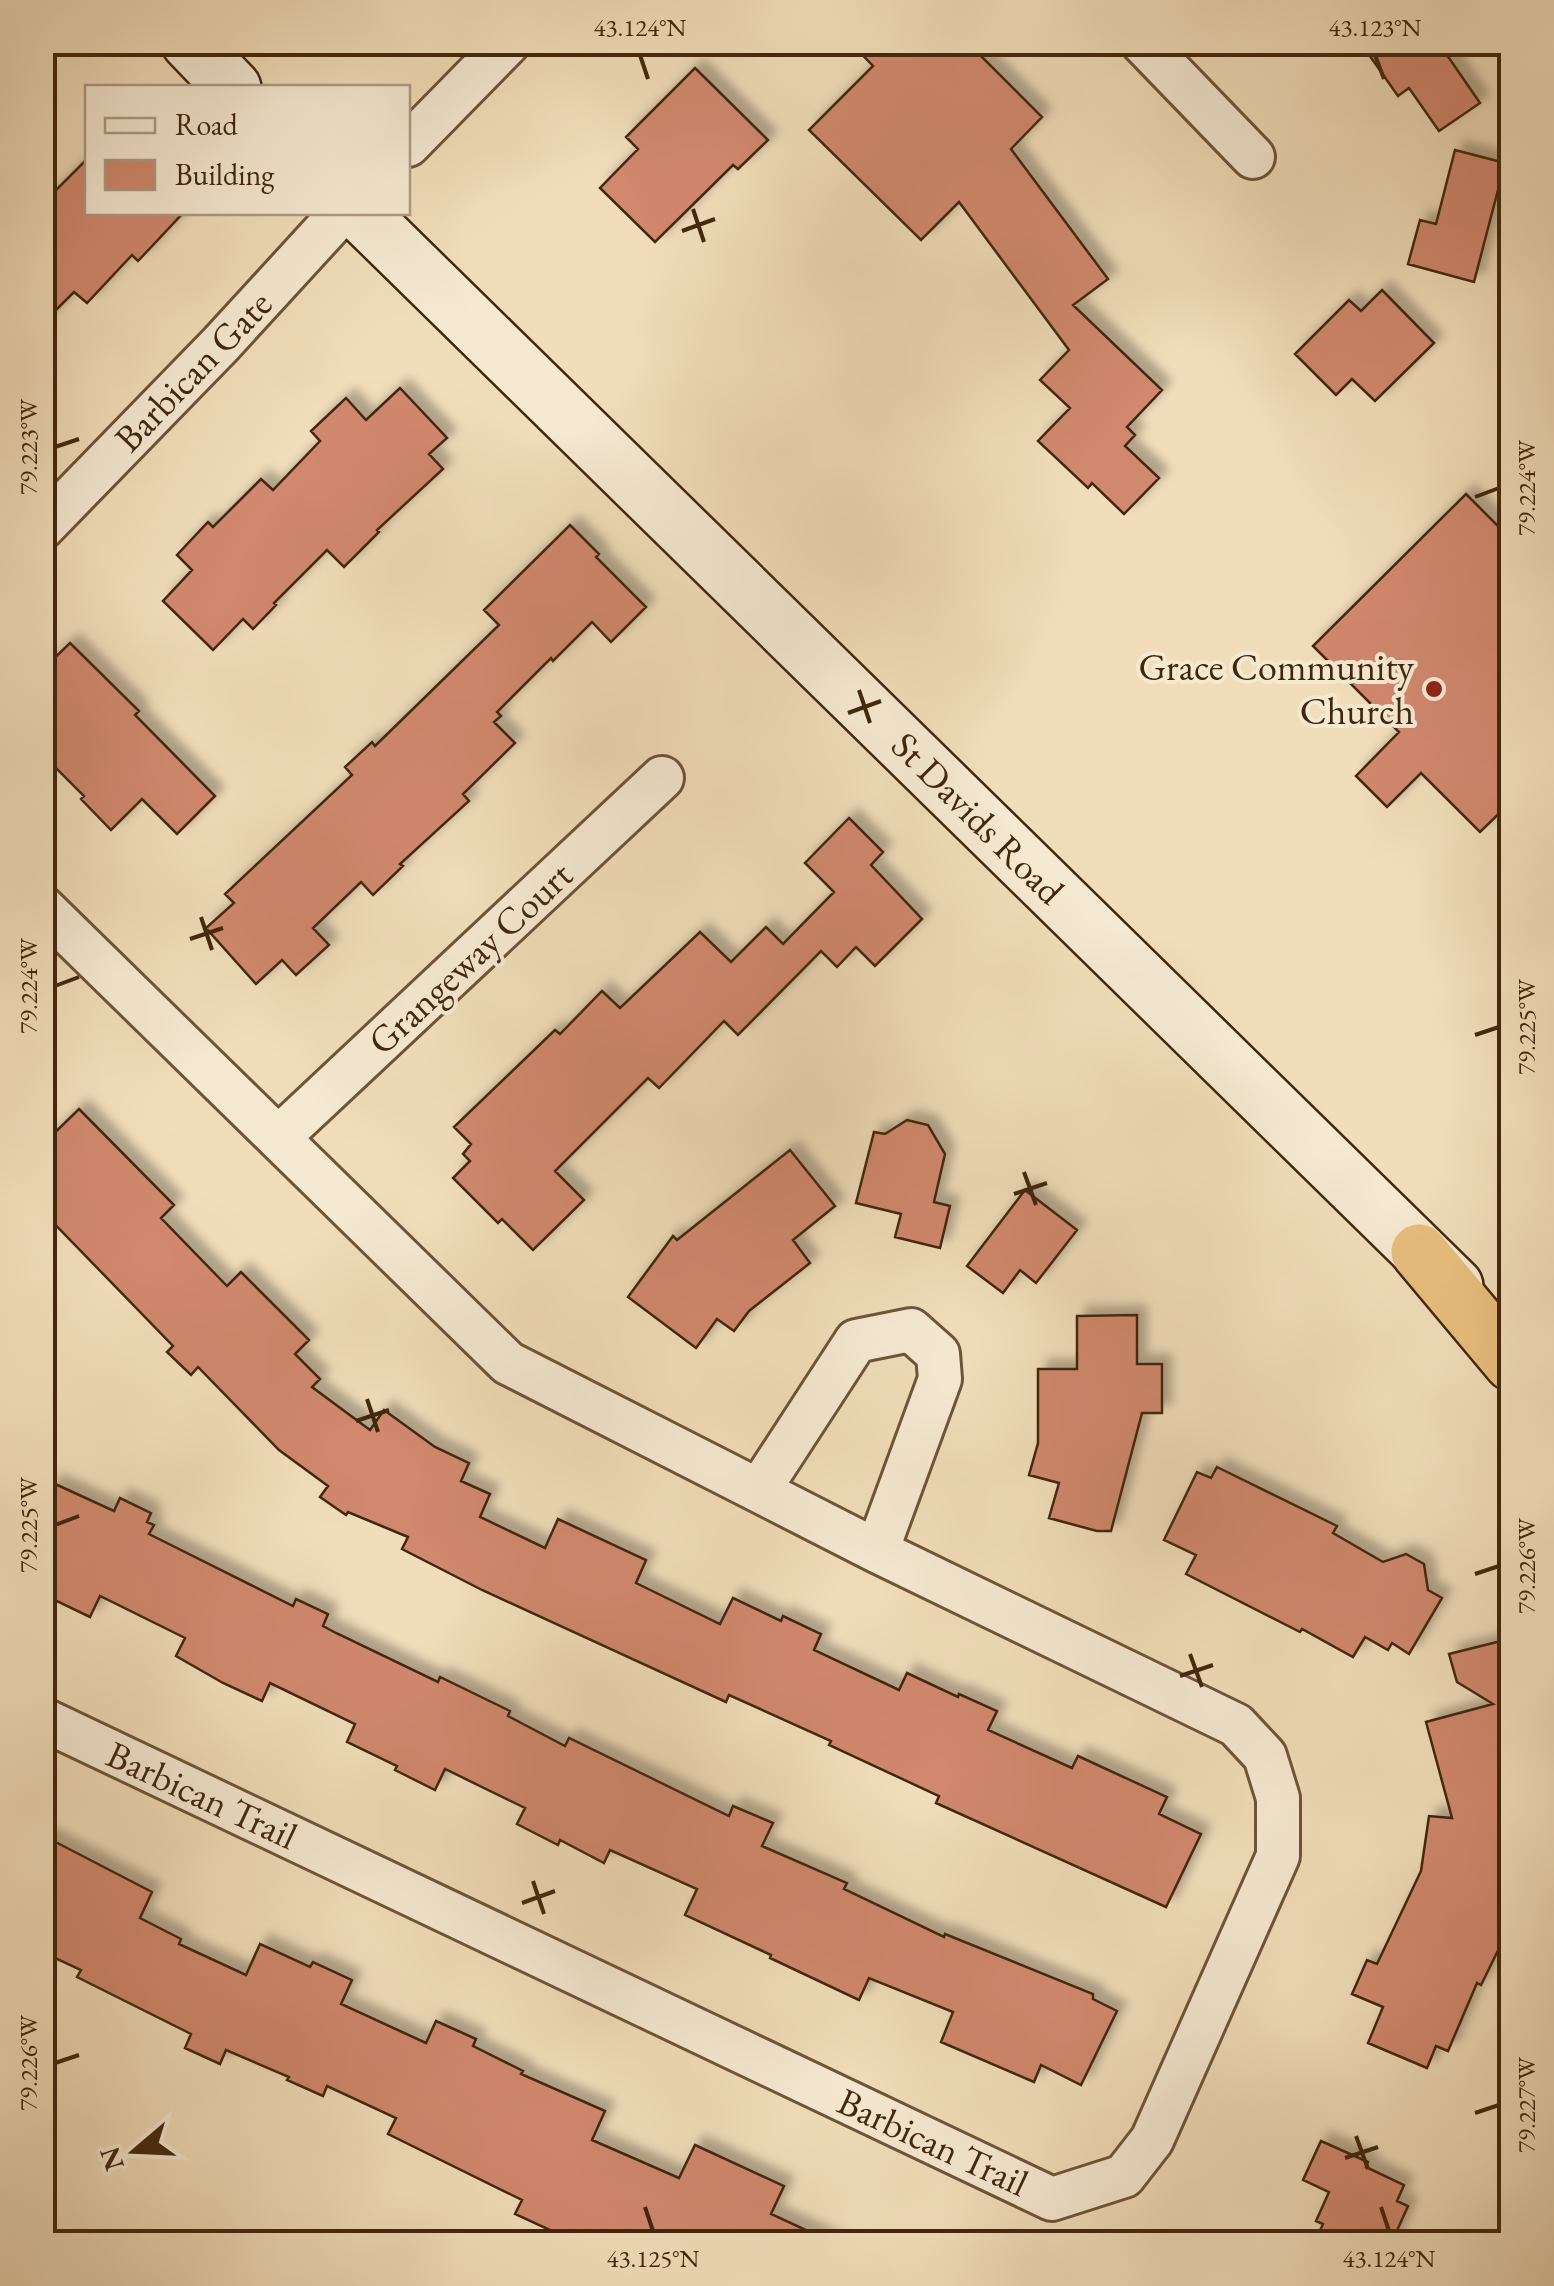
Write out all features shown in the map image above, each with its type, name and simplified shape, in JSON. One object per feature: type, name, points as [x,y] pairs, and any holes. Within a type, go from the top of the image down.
[{"type":"highway","points":[[1419,1252],[1512,1363]]},
{"type":"main road","points":[[189,42],[231,85]]},
{"type":"main road","name":"St Davids Road","points":[[361,215],[1512,1340]]},
{"type":"street","points":[[410,143],[508,42]]},
{"type":"street","points":[[1142,42],[1253,157]]},
{"type":"street","name":"Barbican Gate","points":[[42,528],[339,215]]},
{"type":"street","name":"Grangeway Court","points":[[278,1138],[662,778]]},
{"type":"street","name":"Barbican Trail","points":[[42,906],[508,1363],[877,1551],[1236,1726],[1265,1756],[1278,1798],[1278,1856],[1152,2140],[1124,2176],[1052,2199],[42,1720]]},
{"type":"street","points":[[759,1490],[856,1341],[911,1330],[938,1354],[940,1379],[877,1551]]},
{"type":"green space","points":[[1511,2192],[1511,2243],[1494,2243]]},
{"type":"building","points":[[850,42],[967,42],[1042,117],[1011,149],[1108,279],[1073,305],[1162,390],[1127,427],[1135,435],[1125,446],[1159,478],[1124,514],[1092,483],[1088,488],[1038,441],[1070,408],[1040,380],[1069,350],[959,202],[921,240],[809,130],[873,66]]},
{"type":"building","points":[[1360,42],[1438,42],[1480,103],[1439,131],[1409,88],[1398,96]]},
{"type":"building","points":[[695,68],[768,140],[738,169],[733,165],[655,242],[600,188],[638,149],[626,137]]},
{"type":"building","points":[[1455,150],[1505,163],[1474,282],[1408,264],[1420,220],[1436,224]]},
{"type":"building","points":[[85,161],[85,215],[181,215],[138,261],[132,255],[87,303],[74,292],[42,324],[42,204]]},
{"type":"building","points":[[1382,290],[1434,343],[1375,401],[1352,379],[1336,395],[1295,354],[1349,300],[1361,311]]},
{"type":"building","points":[[400,388],[447,438],[429,454],[443,469],[377,530],[344,567],[327,550],[253,629],[243,619],[213,650],[163,601],[192,570],[177,555],[208,522],[213,527],[261,479],[273,490],[320,441],[311,431],[346,398],[366,420]]},
{"type":"building","name":"Grace Community Church","points":[[1466,494],[1512,540],[1512,801],[1480,832],[1421,773],[1387,807],[1356,776],[1399,732],[1313,646]]},
{"type":"building","points":[[570,525],[646,607],[611,642],[592,622],[553,661],[551,658],[497,712],[501,716],[494,722],[515,743],[463,794],[469,801],[400,864],[403,866],[373,895],[361,882],[313,928],[329,945],[296,975],[282,960],[256,984],[206,928],[234,903],[225,894],[352,775],[345,767],[372,742],[375,746],[499,625],[484,610]]},
{"type":"building","points":[[70,643],[139,711],[135,715],[215,796],[177,834],[142,799],[111,830],[42,754],[42,670]]},
{"type":"building","points":[[849,818],[883,852],[871,865],[922,919],[875,966],[856,947],[837,967],[821,951],[738,1035],[724,1021],[659,1088],[648,1078],[555,1171],[584,1200],[533,1250],[502,1219],[498,1223],[453,1178],[470,1161],[463,1154],[471,1144],[454,1127],[555,1030],[560,1034],[602,991],[620,1008],[700,932],[731,962],[766,927],[783,944],[834,892],[805,863]]},
{"type":"building","points":[[79,1109],[174,1205],[161,1218],[227,1286],[241,1272],[309,1340],[295,1354],[320,1379],[312,1387],[370,1430],[384,1410],[435,1447],[469,1463],[461,1481],[490,1494],[480,1517],[545,1548],[558,1519],[646,1560],[636,1583],[720,1624],[733,1598],[781,1621],[783,1616],[821,1634],[814,1650],[899,1690],[907,1673],[958,1697],[959,1694],[997,1711],[988,1730],[1072,1768],[1078,1756],[1167,1797],[1159,1814],[1201,1834],[1166,1907],[936,1803],[939,1796],[829,1745],[831,1741],[729,1695],[726,1702],[482,1590],[402,1549],[408,1537],[348,1512],[346,1515],[320,1497],[328,1486],[279,1450],[198,1367],[191,1375],[167,1352],[173,1346],[42,1211],[42,1145]]},
{"type":"building","points":[[907,1120],[928,1125],[945,1154],[934,1202],[950,1206],[940,1248],[895,1237],[901,1214],[856,1203],[874,1132],[885,1134]]},
{"type":"building","points":[[790,1150],[835,1206],[793,1240],[810,1263],[749,1311],[734,1331],[717,1319],[696,1348],[628,1297],[673,1236],[677,1240]]},
{"type":"building","points":[[1025,1190],[1077,1230],[1036,1283],[1020,1270],[1003,1293],[967,1266]]},
{"type":"building","points":[[1137,1315],[1137,1364],[1162,1364],[1162,1413],[1142,1413],[1111,1531],[1049,1518],[1059,1483],[1029,1475],[1038,1443],[1038,1369],[1077,1369],[1077,1316]]},
{"type":"building","points":[[1217,1467],[1337,1526],[1333,1533],[1383,1562],[1406,1554],[1424,1564],[1428,1590],[1442,1598],[1409,1654],[1392,1643],[1388,1650],[1365,1637],[1353,1657],[1186,1574],[1196,1555],[1164,1540],[1197,1472],[1211,1478]]},
{"type":"building","points":[[53,1483],[114,1511],[120,1498],[151,1513],[147,1522],[154,1525],[149,1534],[293,1606],[296,1599],[328,1614],[323,1626],[336,1633],[510,1711],[508,1716],[565,1746],[569,1738],[729,1816],[733,1806],[773,1823],[762,1846],[847,1883],[844,1889],[944,1937],[945,1934],[1093,1994],[1093,1999],[1117,2011],[1081,2085],[1041,2065],[1034,2082],[941,2042],[953,2012],[869,1978],[859,2000],[770,1958],[771,1955],[685,1915],[697,1889],[610,1850],[604,1863],[560,1840],[558,1845],[517,1824],[525,1808],[445,1769],[435,1790],[347,1742],[355,1724],[270,1683],[262,1701],[223,1683],[176,1656],[185,1638],[100,1596],[90,1617],[42,1594],[42,1506]]},
{"type":"building","points":[[1505,1640],[1512,1664],[1512,1922],[1481,1985],[1477,1983],[1448,2051],[1436,2046],[1427,2068],[1368,2043],[1383,2007],[1352,1994],[1367,1960],[1377,1964],[1421,1871],[1429,1816],[1452,1818],[1426,1722],[1493,1704],[1457,1682],[1449,1654]]},
{"type":"building","points":[[42,1835],[152,1892],[140,1918],[181,1939],[179,1944],[246,1975],[260,1944],[310,1967],[313,1962],[352,1980],[341,2004],[426,2043],[436,2021],[476,2039],[473,2046],[523,2071],[521,2074],[605,2111],[592,2140],[679,2178],[695,2145],[784,2186],[771,2214],[836,2244],[580,2244],[515,2214],[522,2200],[388,2134],[396,2118],[327,2086],[323,2096],[226,2050],[220,2064],[185,2048],[191,2034],[77,1977],[81,1970],[42,1952]]},
{"type":"building","points":[[1321,2141],[1368,2162],[1366,2167],[1404,2185],[1397,2201],[1408,2206],[1391,2244],[1314,2244],[1323,2224],[1316,2221],[1329,2192],[1303,2180]]},
{"type":"place","name":"Grace Community Church","points":[[1434,689]]}]
